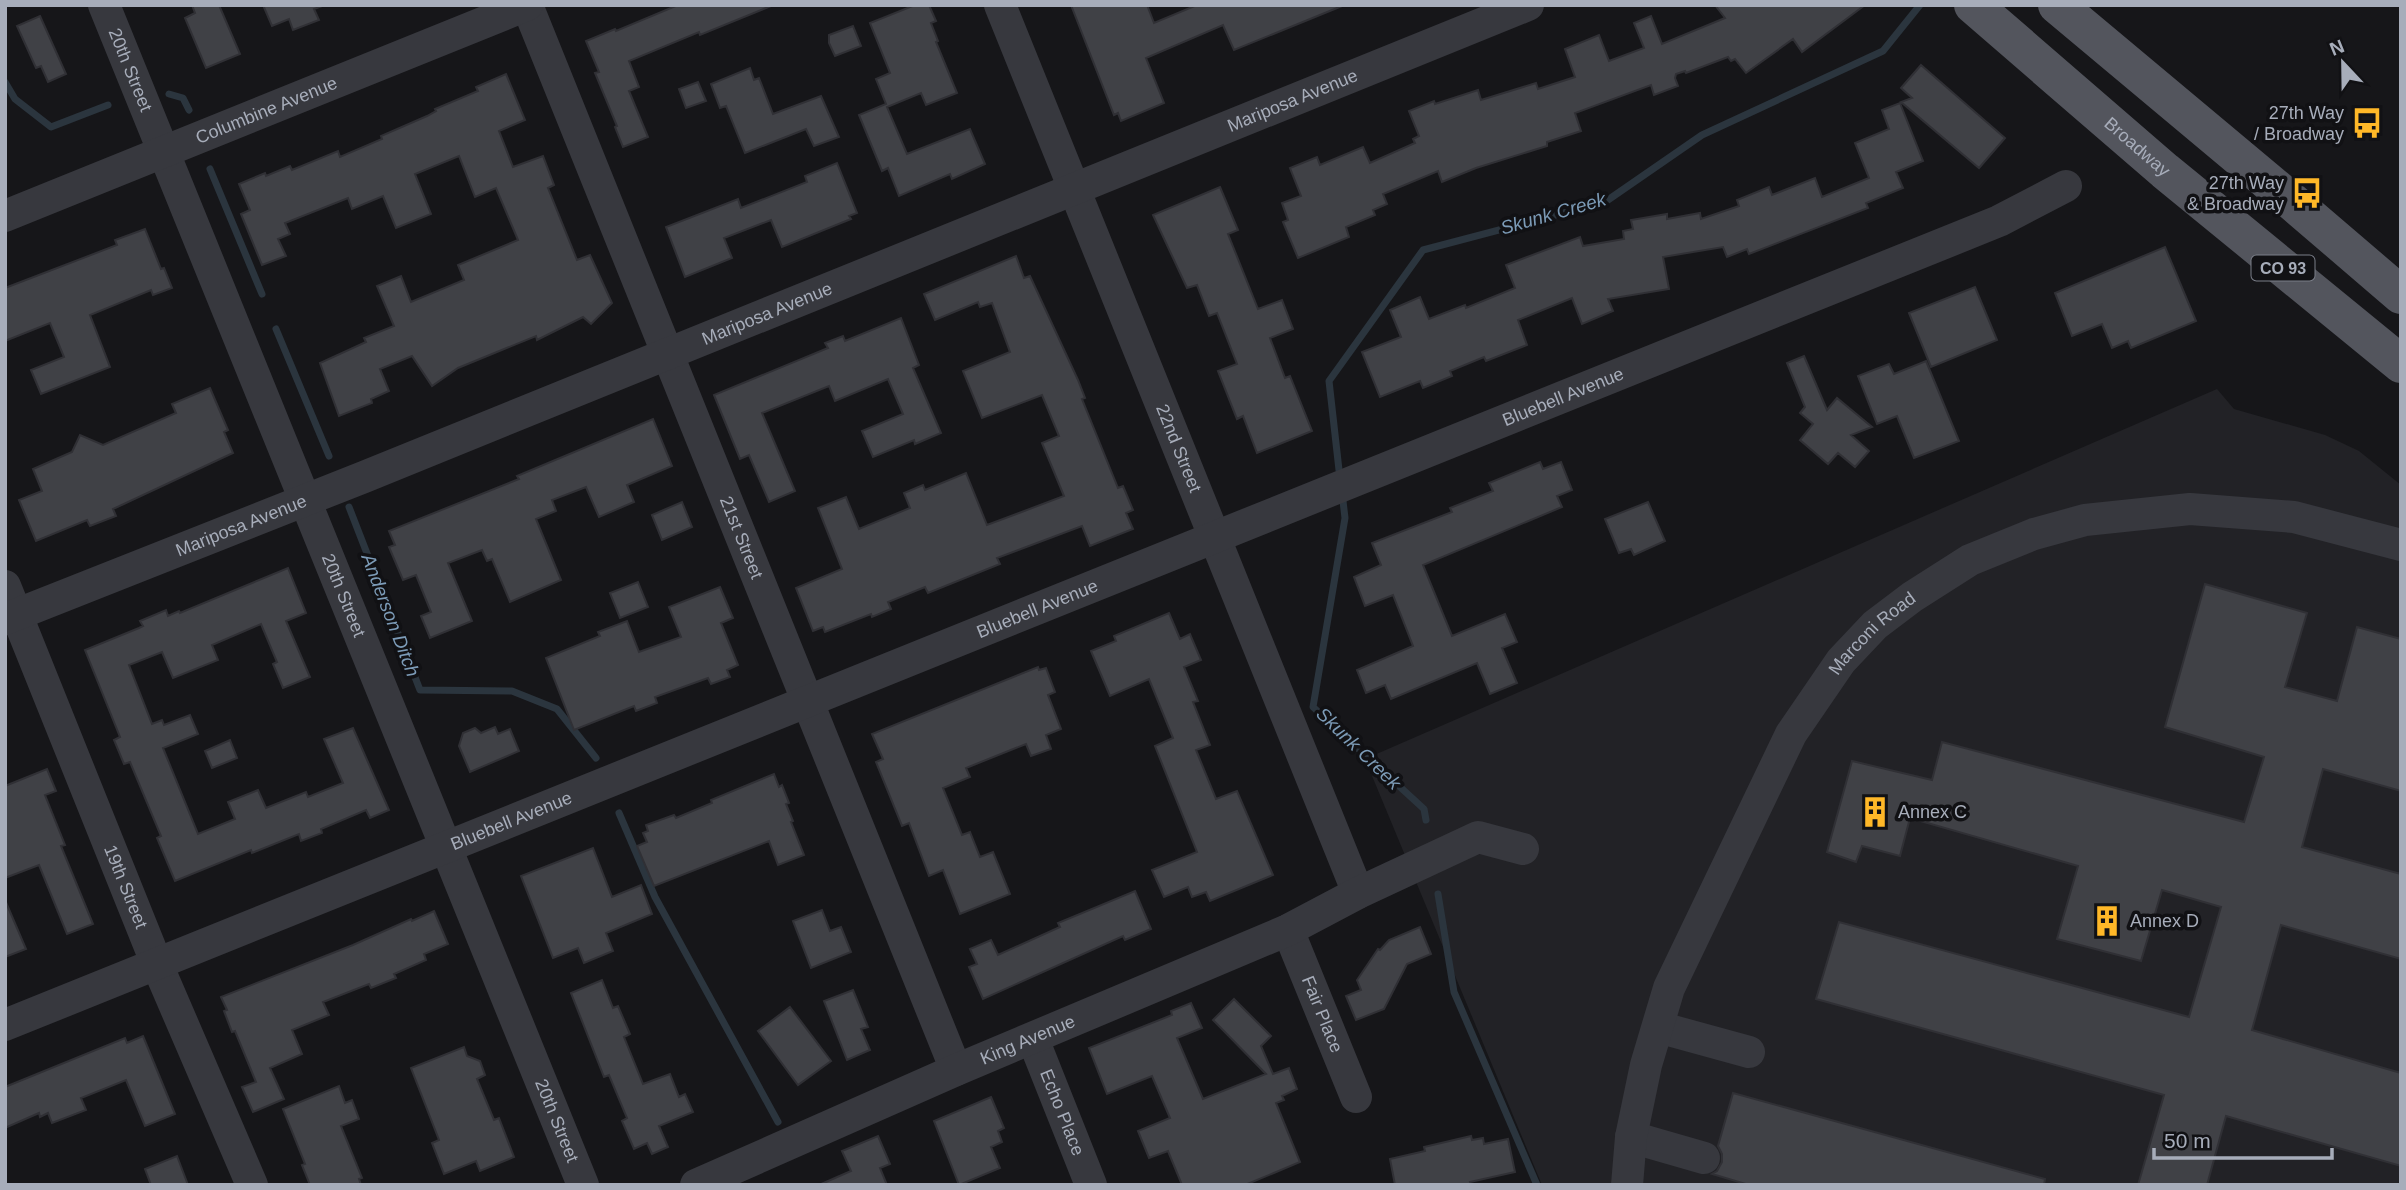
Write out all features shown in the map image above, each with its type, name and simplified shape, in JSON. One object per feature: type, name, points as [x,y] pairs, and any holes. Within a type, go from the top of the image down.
[{"type":"main road","name":"Broadway","points":[[1973,5],[2165,171],[2401,364]]},
{"type":"main road","points":[[2057,5],[2401,295]]},
{"type":"street","name":"20th Street","points":[[104,5],[583,1185]]},
{"type":"street","name":"Columbine Avenue","points":[[5,216],[527,5]]},
{"type":"street","name":"21st Street","points":[[527,5],[956,1070]]},
{"type":"street","name":"22nd Street","points":[[1000,5],[1358,893]]},
{"type":"street","name":"Mariposa Avenue","points":[[9,606],[306,500],[1528,5]]},
{"type":"street","name":"Bluebell Avenue","points":[[5,1025],[1999,221],[2066,186]]},
{"type":"street","name":"Marconi Road","points":[[1627,1185],[1631,1137],[1646,1065],[1669,988],[1791,734],[1842,661],[1875,625],[1912,597],[1970,560],[2034,534],[2085,520],[2190,509],[2294,517],[2401,545]]},
{"type":"street","name":"19th Street","points":[[9,606],[156,962],[252,1185]]},
{"type":"street","name":"King Avenue","points":[[695,1185],[763,1172],[956,1070],[1288,930],[1358,893],[1478,837],[1523,849]]},
{"type":"street","name":"Fair Place","points":[[1288,930],[1356,1097]]},
{"type":"street","points":[[1658,1027],[1749,1052]]},
{"type":"street","name":"Echo Place","points":[[1033,1039],[1091,1185]]},
{"type":"street","points":[[1631,1137],[1704,1158]]},
{"type":"shaded area","points":[[2217,389],[2234,409],[2325,435],[2359,451],[2401,485],[2401,1185],[1542,1185],[1365,759]]},
{"type":"building","points":[[192,5],[219,5],[240,54],[206,68],[185,18],[195,13]]},
{"type":"building","points":[[263,5],[322,6],[314,9],[319,20],[293,30],[289,19],[272,26]]},
{"type":"building","points":[[678,5],[771,6],[629,61],[639,87],[629,91],[648,137],[623,147],[586,41]]},
{"type":"building","points":[[915,5],[929,5],[936,21],[931,23],[938,41],[936,42],[957,93],[926,105],[921,93],[887,107],[907,154],[970,129],[985,164],[952,179],[950,174],[899,196],[888,168],[882,171],[859,115],[886,104],[876,79],[890,73],[870,23]]},
{"type":"building","points":[[1071,5],[1147,5],[1154,23],[1197,5],[1342,6],[1234,50],[1223,25],[1146,58],[1164,103],[1121,121],[1118,113],[1114,115]]},
{"type":"building","points":[[1715,5],[1865,5],[1802,52],[1793,39],[1746,73],[1735,59],[1731,61],[1728,57],[1686,73],[1676,74],[1678,86],[1654,95],[1651,85],[1575,113],[1581,131],[1547,142],[1547,146],[1476,168],[1442,182],[1438,171],[1383,194],[1387,204],[1373,210],[1375,215],[1346,227],[1349,237],[1298,258],[1283,222],[1288,220],[1282,203],[1301,196],[1290,168],[1317,157],[1320,165],[1363,147],[1370,163],[1415,143],[1413,139],[1419,136],[1409,111],[1434,101],[1435,104],[1478,90],[1481,100],[1536,83],[1538,89],[1575,77],[1565,49],[1599,35],[1609,61],[1644,48],[1634,23],[1651,16],[1662,44],[1725,18]]},
{"type":"building","points":[[40,16],[66,74],[48,82],[41,66],[36,68],[17,26]]},
{"type":"building","points":[[853,26],[861,46],[835,56],[829,43],[829,35]]},
{"type":"building","points":[[1921,65],[2005,138],[1979,168],[1901,102],[1912,98],[1901,88]]},
{"type":"building","points":[[750,68],[754,80],[759,78],[773,114],[821,96],[839,137],[814,146],[806,129],[745,153],[726,106],[720,108],[711,84]]},
{"type":"building","points":[[506,74],[525,120],[499,131],[513,167],[543,156],[554,185],[548,188],[577,260],[590,255],[612,303],[591,324],[583,317],[537,340],[536,336],[458,368],[432,386],[412,356],[380,369],[389,391],[371,399],[372,403],[339,416],[320,363],[366,342],[364,338],[394,326],[377,286],[401,276],[411,302],[464,280],[458,265],[518,240],[496,188],[475,197],[459,156],[415,174],[431,214],[396,228],[383,196],[352,209],[348,198],[285,223],[290,234],[278,239],[286,256],[262,265],[241,214],[250,210],[239,184],[290,166],[292,170],[338,151],[340,157],[382,139],[381,136],[427,116],[436,111],[435,109],[478,91],[476,87]]},
{"type":"building","points":[[698,82],[706,101],[686,108],[679,89]]},
{"type":"building","points":[[1900,103],[1923,161],[1896,172],[1903,188],[1866,203],[1868,208],[1749,254],[1747,249],[1727,257],[1723,247],[1663,257],[1669,289],[1608,299],[1613,311],[1582,324],[1572,298],[1518,320],[1527,345],[1486,361],[1484,357],[1450,371],[1452,376],[1423,388],[1420,381],[1380,397],[1362,352],[1401,337],[1390,310],[1420,297],[1429,319],[1465,305],[1466,308],[1515,288],[1506,265],[1580,237],[1583,246],[1624,239],[1623,231],[1633,229],[1631,220],[1667,214],[1667,219],[1700,213],[1701,219],[1739,206],[1737,200],[1769,187],[1772,195],[1815,178],[1822,197],[1869,178],[1855,143],[1889,129],[1882,110]]},
{"type":"building","points":[[837,163],[857,213],[849,216],[851,219],[782,247],[771,220],[724,238],[732,258],[685,277],[666,227],[738,199],[741,208],[807,182],[805,176]]},
{"type":"building","points":[[1220,187],[1238,230],[1228,234],[1258,309],[1282,300],[1293,329],[1270,338],[1285,378],[1290,376],[1312,431],[1257,453],[1243,416],[1237,419],[1218,371],[1237,364],[1217,313],[1209,316],[1197,285],[1187,288],[1153,215]]},
{"type":"building","points":[[145,229],[172,288],[153,295],[151,290],[90,315],[110,367],[41,394],[31,370],[64,357],[50,323],[5,341],[5,288],[117,245],[115,240]]},
{"type":"building","points":[[2165,247],[2196,321],[2131,348],[2128,341],[2112,348],[2102,324],[2072,336],[2055,293]]},
{"type":"building","points":[[1016,256],[1024,278],[1030,276],[1078,380],[1085,398],[1082,399],[1118,488],[1123,486],[1133,510],[1126,513],[1133,529],[1090,546],[1082,526],[997,558],[1000,564],[928,593],[925,587],[888,602],[891,609],[872,617],[871,614],[825,632],[823,627],[813,631],[796,588],[842,569],[818,508],[846,497],[859,529],[910,508],[904,493],[923,485],[925,490],[966,473],[987,525],[1064,496],[1042,443],[1059,436],[1042,395],[982,418],[963,371],[1010,352],[992,303],[980,307],[978,302],[935,320],[924,294]]},
{"type":"building","points":[[1975,287],[1997,340],[1931,367],[1909,313]]},
{"type":"building","points":[[901,318],[919,365],[913,368],[941,433],[915,444],[914,440],[873,457],[862,431],[903,414],[888,379],[835,401],[829,386],[762,413],[795,491],[769,502],[749,455],[740,459],[714,395],[828,348],[825,343],[843,336],[845,341]]},
{"type":"building","points":[[1804,356],[1827,410],[1837,398],[1872,427],[1851,435],[1869,451],[1855,467],[1838,453],[1828,464],[1800,440],[1813,424],[1800,413],[1805,407],[1787,363]]},
{"type":"building","points":[[1926,361],[1959,441],[1914,458],[1897,416],[1877,424],[1858,376],[1889,364],[1894,374]]},
{"type":"building","points":[[210,388],[228,430],[224,432],[233,453],[113,509],[116,516],[90,526],[87,520],[36,541],[19,500],[42,491],[33,469],[72,452],[80,435],[103,445],[176,413],[172,404]]},
{"type":"building","points":[[653,419],[672,466],[627,485],[634,502],[599,517],[586,487],[552,500],[556,511],[536,519],[561,580],[510,602],[492,559],[487,561],[482,550],[448,563],[472,621],[430,638],[421,616],[431,612],[416,575],[403,580],[389,547],[395,545],[389,531],[519,479],[517,476]]},
{"type":"building","points":[[1540,462],[1543,469],[1561,462],[1572,490],[1557,496],[1562,507],[1423,565],[1452,636],[1505,614],[1517,642],[1502,648],[1517,683],[1490,694],[1477,663],[1391,699],[1385,685],[1366,693],[1357,670],[1413,646],[1393,595],[1365,606],[1354,577],[1381,565],[1372,543],[1452,512],[1450,508],[1493,491],[1489,483]]},
{"type":"building","points":[[682,502],[692,527],[662,540],[652,515]]},
{"type":"building","points":[[1648,502],[1665,541],[1634,555],[1631,549],[1619,553],[1605,519]]},
{"type":"building","points":[[288,568],[306,613],[286,621],[310,677],[283,688],[273,664],[277,662],[261,624],[212,645],[218,660],[173,678],[162,652],[129,665],[152,724],[162,720],[164,725],[190,715],[198,734],[163,748],[198,834],[235,819],[228,802],[258,790],[266,808],[306,792],[308,797],[343,783],[324,739],[353,728],[389,810],[370,818],[366,810],[321,829],[322,833],[301,841],[299,834],[175,881],[157,838],[161,836],[130,762],[124,764],[114,740],[120,737],[85,650],[139,628],[143,626],[140,621],[166,610],[168,616],[179,611],[180,613]]},
{"type":"building","points":[[638,582],[648,607],[620,618],[610,593]]},
{"type":"building","points":[[2205,584],[2307,613],[2285,687],[2337,701],[2357,627],[2401,639],[2401,791],[2323,769],[2302,847],[2401,874],[2401,959],[2281,925],[2252,1030],[2401,1073],[2401,1166],[2226,1116],[2207,1185],[2138,1185],[2164,1095],[1816,999],[1839,922],[2189,1017],[2221,907],[2162,890],[2141,961],[2057,939],[2078,866],[1910,818],[1900,856],[1862,846],[1856,862],[1827,852],[1852,761],[1932,780],[1942,742],[2244,822],[2264,757],[2165,727]]},
{"type":"building","points":[[720,587],[733,618],[721,623],[738,665],[727,670],[730,677],[711,684],[708,678],[655,697],[657,703],[636,711],[634,706],[574,730],[546,658],[600,636],[598,632],[627,621],[639,652],[681,637],[669,607]]},
{"type":"building","points":[[1169,613],[1180,639],[1190,634],[1201,660],[1184,667],[1198,701],[1193,702],[1210,745],[1196,750],[1216,799],[1237,791],[1273,875],[1210,901],[1206,892],[1192,897],[1188,887],[1164,897],[1152,870],[1197,852],[1155,746],[1173,738],[1149,679],[1110,696],[1091,651],[1116,641],[1114,636]]},
{"type":"building","points":[[1038,667],[1039,670],[1046,668],[1055,692],[1048,695],[1061,729],[1046,735],[1051,749],[1031,756],[1026,744],[966,768],[970,777],[943,788],[962,835],[970,832],[980,857],[993,852],[1010,894],[960,914],[943,870],[929,876],[909,823],[902,826],[876,762],[883,759],[872,734]]},
{"type":"building","points":[[495,727],[498,734],[510,729],[519,751],[470,772],[459,746],[463,733],[475,728],[481,733]]},
{"type":"building","points":[[230,740],[237,758],[212,768],[205,751]]},
{"type":"building","points":[[47,769],[56,791],[45,795],[65,845],[61,846],[93,924],[67,934],[39,865],[5,878],[5,786]]},
{"type":"building","points":[[774,774],[789,803],[786,804],[793,821],[791,822],[804,855],[778,865],[769,841],[654,886],[637,846],[647,842],[643,833],[648,831],[646,825],[674,815],[676,818]]},
{"type":"building","points":[[593,848],[612,897],[641,885],[652,914],[606,933],[613,951],[584,963],[578,948],[553,958],[521,876]]},
{"type":"building","points":[[1135,891],[1151,929],[1125,940],[1123,936],[983,999],[969,967],[977,964],[970,949],[991,940],[998,955],[1060,927],[1058,923]]},
{"type":"building","points":[[5,900],[26,949],[5,957]]},
{"type":"building","points":[[822,910],[830,931],[841,927],[851,952],[811,968],[793,921]]},
{"type":"building","points":[[434,911],[448,944],[424,954],[426,960],[394,974],[396,978],[371,988],[369,984],[323,1002],[329,1015],[292,1030],[302,1054],[270,1068],[284,1099],[253,1112],[242,1087],[256,1082],[235,1031],[232,1032],[221,997]]},
{"type":"building","points":[[1420,927],[1431,954],[1407,964],[1384,1009],[1356,1020],[1346,996],[1361,990],[1357,980],[1378,949],[1389,940]]},
{"type":"building","points":[[602,980],[613,1008],[618,1006],[630,1034],[624,1037],[643,1084],[670,1074],[679,1097],[685,1094],[693,1112],[659,1126],[668,1147],[652,1154],[647,1143],[634,1149],[622,1121],[627,1118],[609,1075],[604,1077],[571,993]]},
{"type":"building","points":[[853,990],[868,1027],[861,1029],[870,1050],[847,1060],[824,1001]]},
{"type":"building","points":[[1234,999],[1271,1036],[1261,1046],[1273,1074],[1289,1068],[1297,1089],[1282,1096],[1284,1100],[1276,1103],[1300,1162],[1245,1185],[1182,1185],[1168,1151],[1149,1158],[1138,1131],[1170,1118],[1152,1076],[1107,1094],[1089,1048],[1172,1015],[1171,1011],[1191,1003],[1202,1028],[1177,1038],[1203,1099],[1266,1074],[1213,1020]]},
{"type":"building","points":[[790,1007],[831,1061],[798,1085],[758,1031]]},
{"type":"building","points":[[143,1036],[175,1114],[145,1126],[126,1080],[81,1098],[86,1110],[52,1123],[48,1113],[40,1117],[39,1113],[5,1128],[5,1087],[125,1038],[127,1043]]},
{"type":"building","points":[[464,1047],[467,1056],[480,1061],[485,1075],[477,1079],[494,1120],[499,1118],[514,1157],[480,1171],[476,1161],[444,1174],[432,1143],[439,1140],[411,1068]]},
{"type":"building","points":[[339,1086],[345,1103],[352,1100],[359,1119],[341,1126],[362,1178],[359,1179],[361,1185],[310,1185],[302,1165],[305,1164],[283,1109]]},
{"type":"building","points":[[1733,1093],[2045,1179],[2044,1185],[1749,1185],[1712,1174],[1722,1162],[1718,1146]]},
{"type":"building","points":[[991,1097],[1004,1128],[998,1131],[1002,1142],[991,1147],[1000,1168],[959,1185],[934,1121]]},
{"type":"building","points":[[878,1136],[890,1164],[880,1168],[887,1185],[819,1185],[851,1171],[842,1151]]},
{"type":"building","points":[[1471,1136],[1472,1140],[1483,1138],[1484,1144],[1508,1139],[1515,1172],[1470,1182],[1471,1185],[1395,1185],[1390,1159],[1425,1151],[1424,1147]]},
{"type":"building","points":[[177,1156],[188,1185],[151,1185],[145,1169]]},
{"type":"waterway","name":"Skunk Creek","points":[[1339,470],[1329,381],[1423,250],[1605,202],[1702,135],[1883,51],[1920,5]]},
{"type":"waterway","name":"Anderson Ditch","points":[[5,82],[15,99],[51,127],[108,105]]},
{"type":"waterway","name":"Anderson Ditch","points":[[169,94],[183,98],[189,110]]},
{"type":"waterway","name":"Anderson Ditch","points":[[210,169],[262,294]]},
{"type":"waterway","name":"Anderson Ditch","points":[[276,329],[329,456]]},
{"type":"waterway","name":"Skunk Creek","points":[[1343,501],[1345,518],[1313,707],[1424,809],[1426,820]]},
{"type":"waterway","name":"Anderson Ditch","points":[[349,507],[420,690],[512,691],[557,709],[596,758]]},
{"type":"waterway","name":"Anderson Ditch","points":[[619,813],[655,897],[778,1122]]},
{"type":"waterway","name":"Skunk Creek","points":[[1438,894],[1454,992],[1537,1185]]},
{"type":"place","name":"27th Way / Broadway","points":[[2367,123]]},
{"type":"place","name":"27th Way & Broadway","points":[[2307,193]]},
{"type":"place","name":"Annex C","points":[[1875,812]]},
{"type":"place","name":"Annex D","points":[[2107,921]]}]
